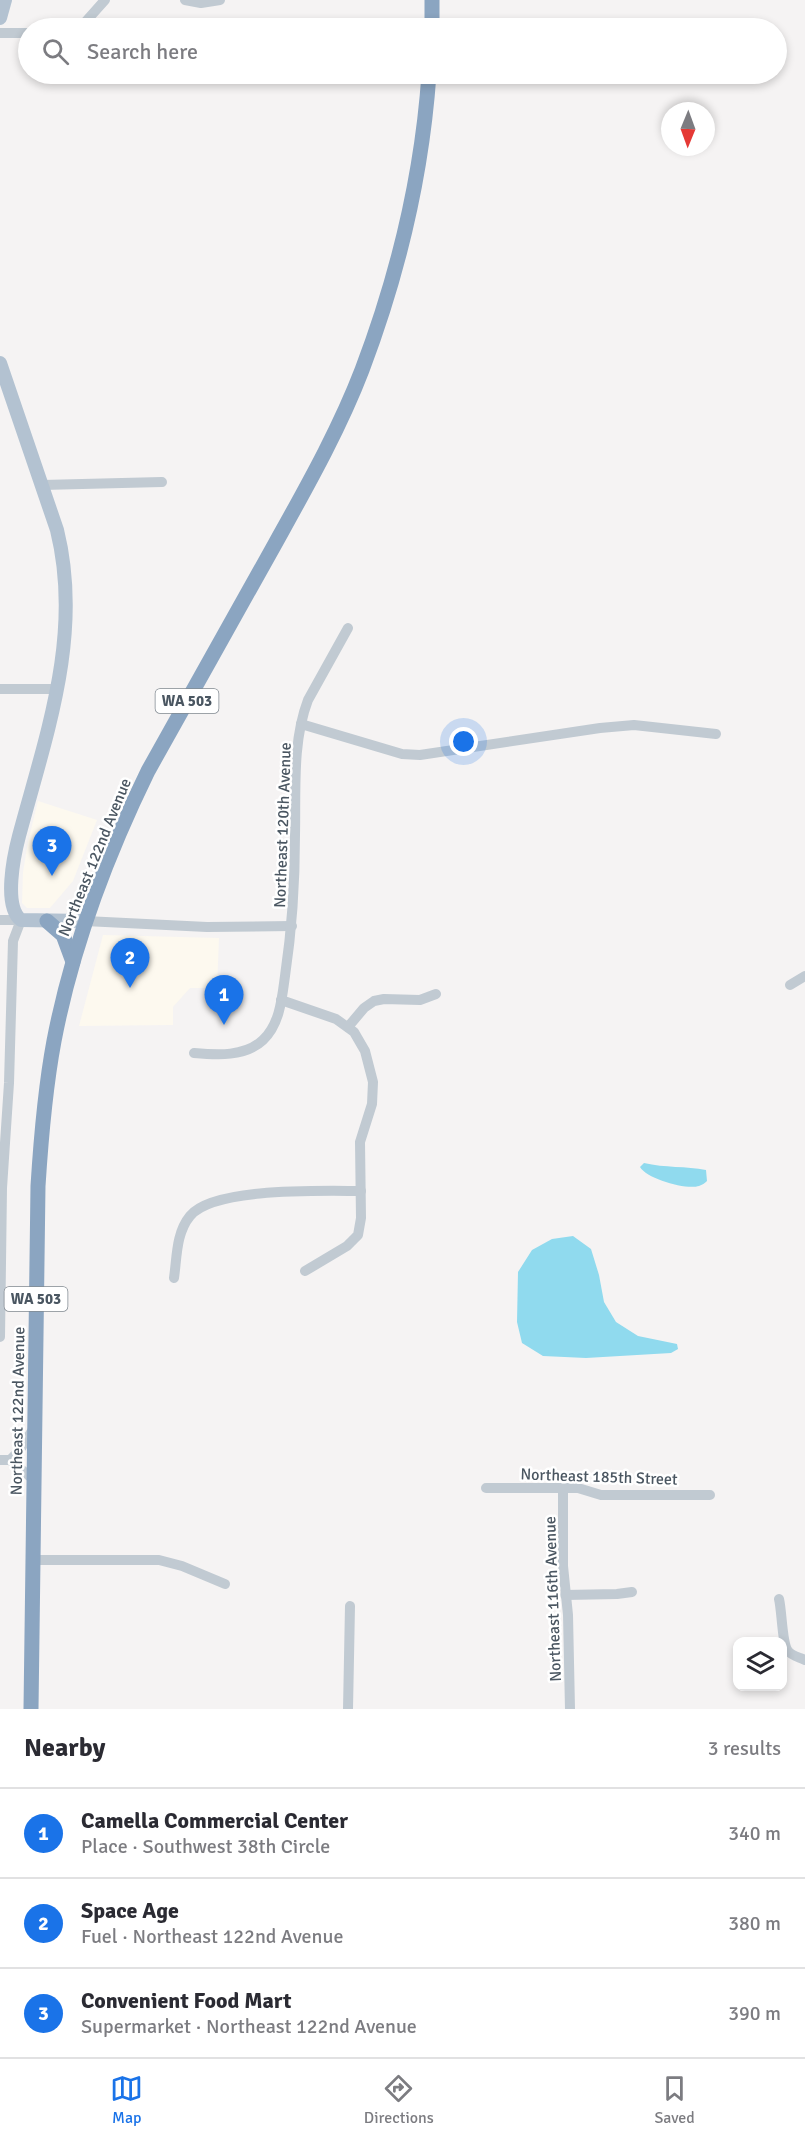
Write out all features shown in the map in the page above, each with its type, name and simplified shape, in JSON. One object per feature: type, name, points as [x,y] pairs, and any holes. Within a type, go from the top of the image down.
[{"type":"highway","points":[[432,0],[432,18]]},
{"type":"highway","name":"Northeast 122nd Avenue","points":[[31,1709],[38,1186],[42,1130],[54,1044],[73,962],[85,921],[126,817],[148,771],[306,488],[362,371],[406,228],[418,170],[428,84]]},
{"type":"highway","points":[[47,921],[63,935],[73,962]]},
{"type":"main road","points":[[0,18],[5,0]]},
{"type":"main road","points":[[0,363],[57,530],[64,565],[65,615],[58,689],[15,855],[12,906],[15,915],[21,920],[85,921]]},
{"type":"street","points":[[89,18],[105,0]]},
{"type":"street","points":[[185,0],[201,3],[220,0]]},
{"type":"street","points":[[0,33],[18,33]]},
{"type":"street","points":[[42,485],[162,482]]},
{"type":"street","name":"Northeast 120th Avenue","points":[[194,1053],[233,1053],[256,1046],[272,1028],[281,1000],[292,926],[296,763],[301,724],[308,700],[348,628]]},
{"type":"street","points":[[0,689],[58,689]]},
{"type":"street","points":[[301,724],[402,754],[420,755],[634,725],[716,734]]},
{"type":"street","points":[[0,920],[21,920]]},
{"type":"street","name":"Northeast 122nd Avenue","points":[[0,1337],[2,1188],[9,1083],[5,1032],[13,941],[21,920]]},
{"type":"street","points":[[85,921],[207,927],[292,926]]},
{"type":"street","points":[[790,985],[805,976]]},
{"type":"street","points":[[348,1027],[364,1008],[374,1001],[420,1000],[436,994]]},
{"type":"street","points":[[281,1000],[336,1019],[348,1027],[361,1041],[373,1082],[372,1104],[360,1142],[361,1218],[358,1235],[347,1246],[305,1271]]},
{"type":"street","points":[[174,1278],[181,1230],[192,1213],[199,1207],[221,1198],[237,1196],[361,1191]]},
{"type":"street","points":[[34,1428],[19,1451],[5,1460],[34,1480]]},
{"type":"street","name":"Northeast 185th Street","points":[[486,1488],[578,1488],[601,1495],[710,1495]]},
{"type":"street","name":"Northeast 116th Avenue","points":[[563,1488],[563,1566],[568,1615],[570,1709]]},
{"type":"street","points":[[33,1560],[159,1560],[182,1566],[225,1584]]},
{"type":"street","points":[[565,1595],[632,1592]]},
{"type":"street","points":[[779,1599],[783,1615],[785,1646],[792,1654],[805,1660]]},
{"type":"street","points":[[348,1709],[350,1606]]},
{"type":"shaded area","points":[[38,801],[97,820],[73,881],[50,908],[27,908],[22,903],[23,872]]},
{"type":"shaded area","points":[[103,935],[219,938],[217,988],[190,988],[173,1007],[173,1025],[79,1026]]},
{"type":"water","points":[[644,1163],[706,1170],[707,1181],[700,1186],[693,1187],[667,1182],[650,1176],[640,1167]]},
{"type":"water","points":[[573,1236],[591,1249],[604,1302],[616,1322],[638,1336],[677,1344],[678,1349],[671,1353],[586,1358],[543,1356],[522,1343],[517,1322],[518,1272],[532,1250],[552,1239]]},
{"type":"place","name":"Convenient Food Mart","points":[[52,876]]},
{"type":"place","name":"Space Age","points":[[130,988]]},
{"type":"place","name":"Camella Commercial Center","points":[[224,1025]]}]
